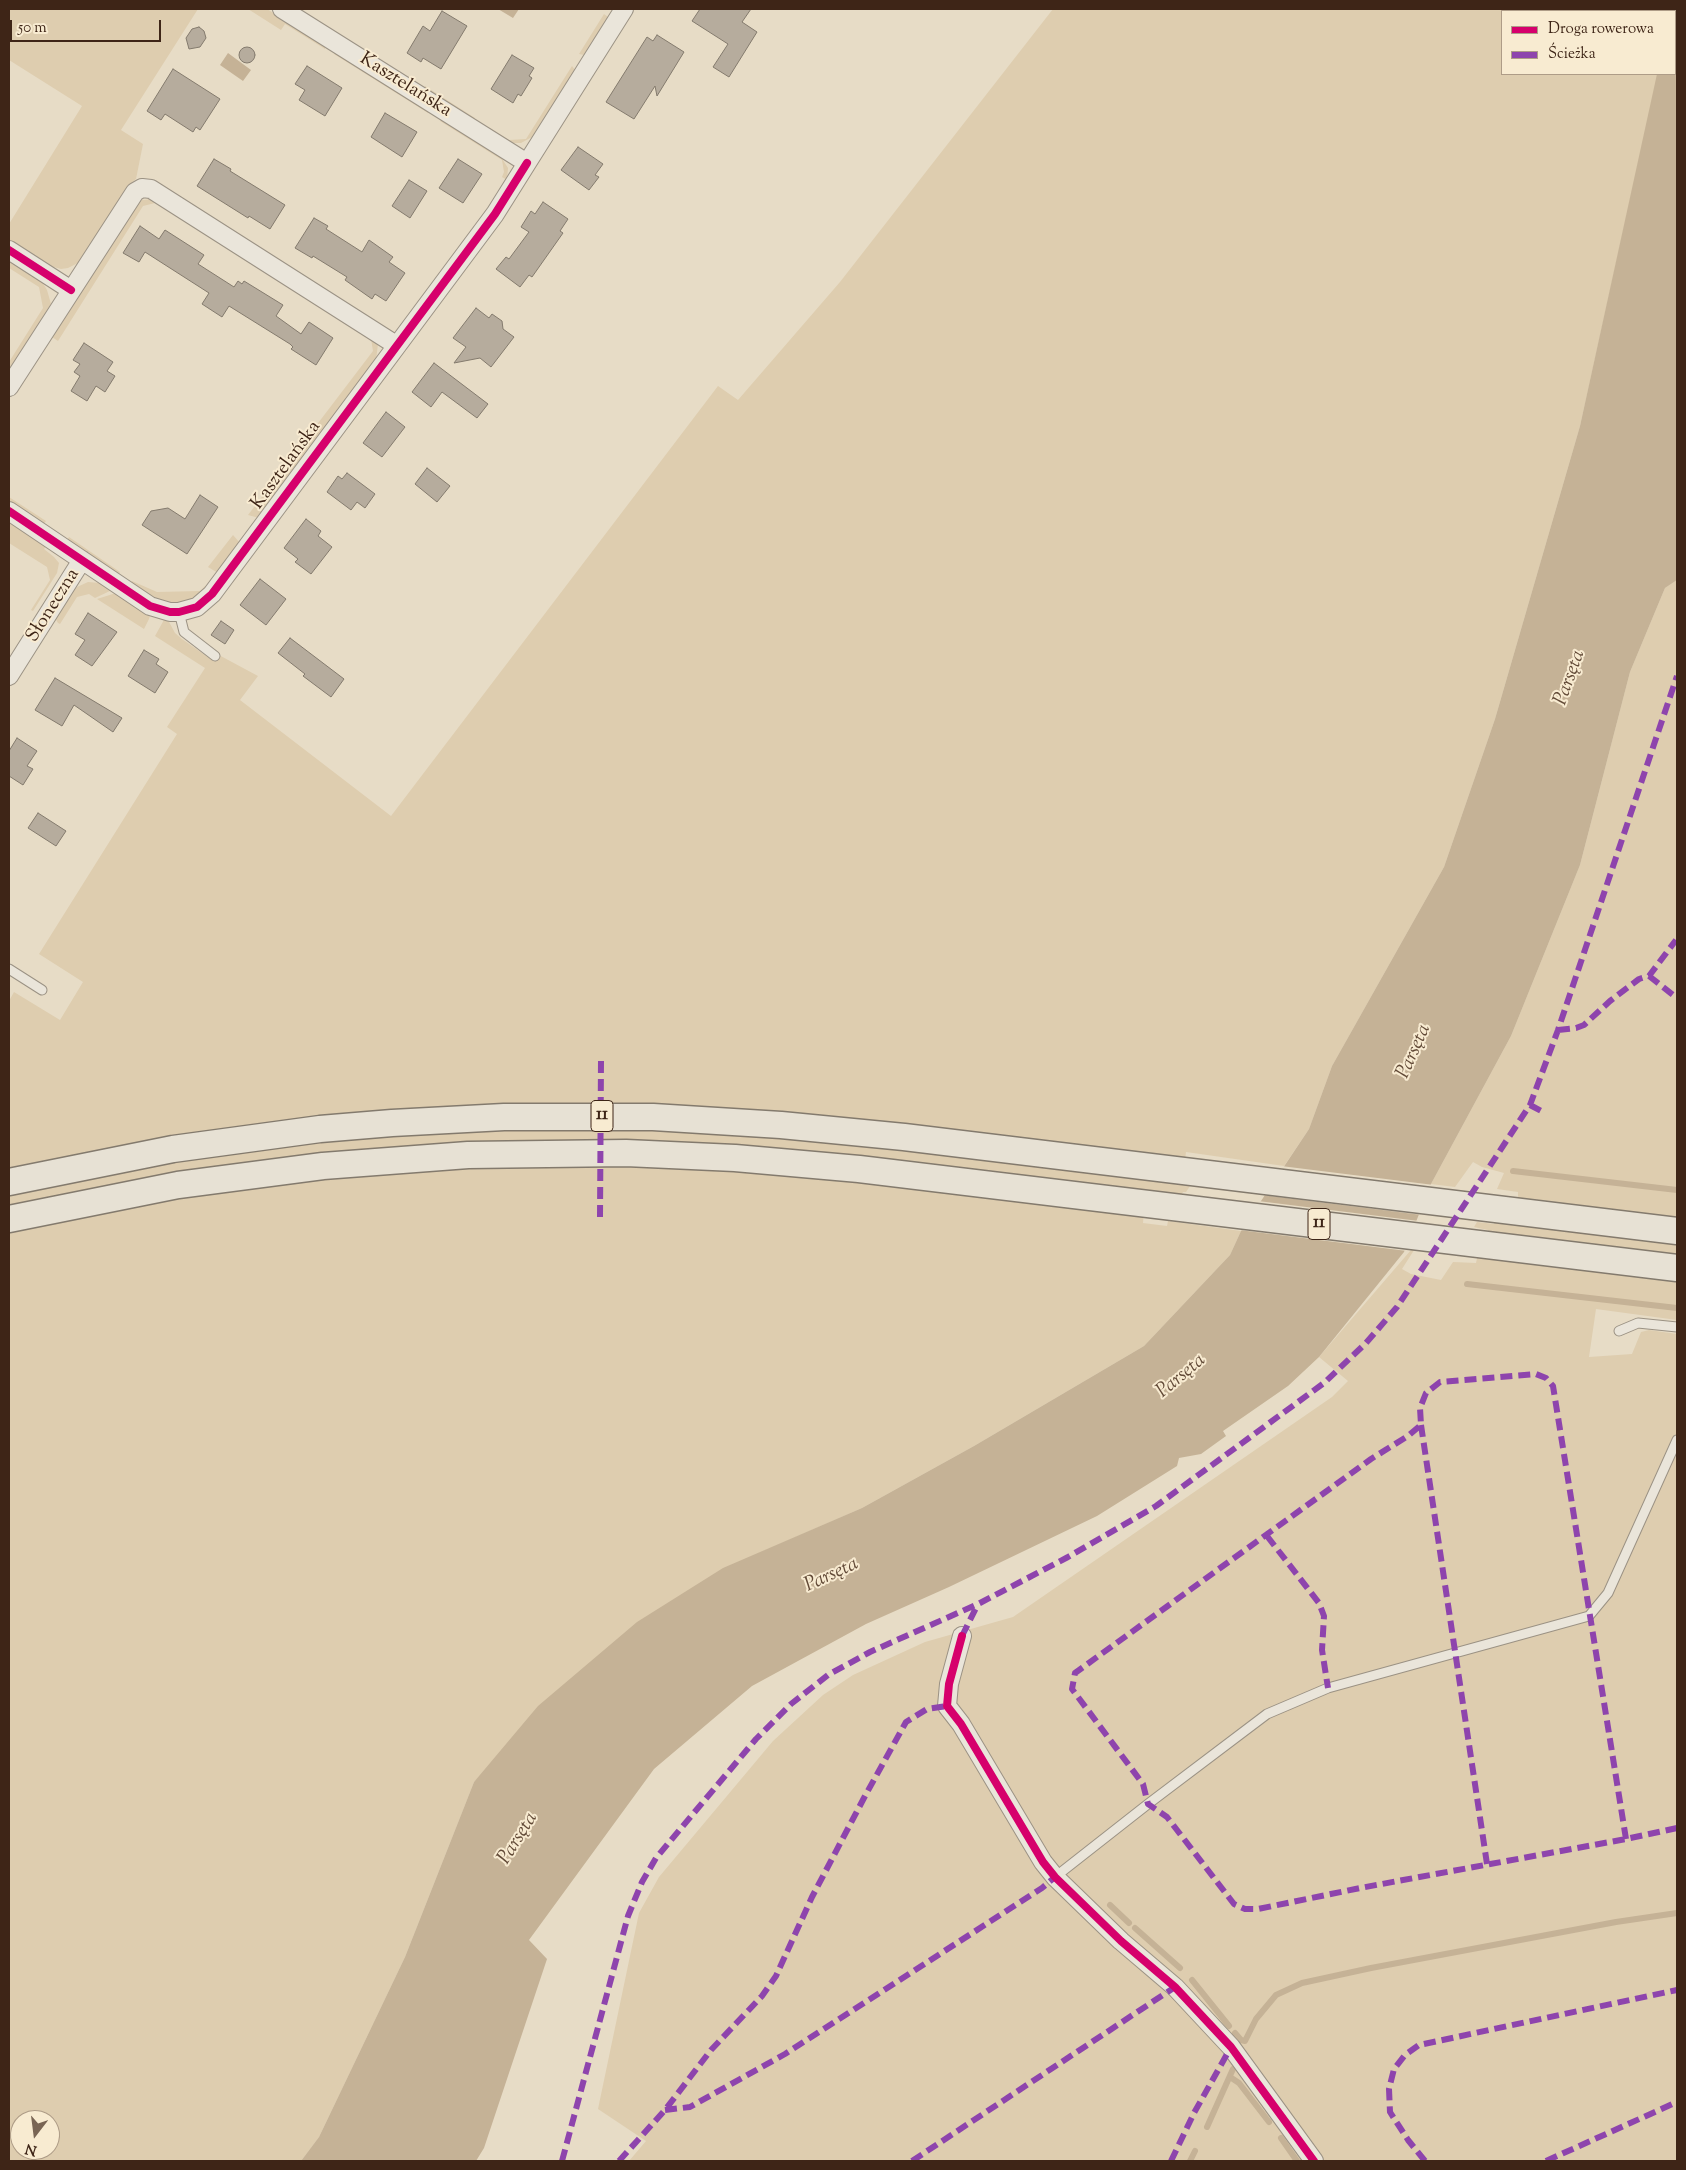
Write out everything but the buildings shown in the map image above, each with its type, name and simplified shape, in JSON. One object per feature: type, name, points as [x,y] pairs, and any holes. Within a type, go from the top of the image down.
[{"type":"main road","name":"11","points":[[9,1182],[172,1148],[255,1137],[392,1123],[504,1117],[653,1117],[781,1125],[904,1137],[1677,1231]]},
{"type":"main road","name":"11","points":[[9,1219],[129,1193],[255,1173],[419,1158],[550,1153],[654,1154],[819,1165],[1677,1268]]},
{"type":"street","name":"Kasztelańska","points":[[282,9],[527,163]]},
{"type":"street","name":"Kasztelańska","points":[[180,612],[197,607],[212,594],[495,214],[624,9]]},
{"type":"street","points":[[9,387],[135,192],[142,188],[151,189],[396,345]]},
{"type":"street","points":[[9,250],[71,290]]},
{"type":"street","points":[[9,511],[150,606],[160,610],[180,612]]},
{"type":"street","name":"Słoneczna","points":[[9,676],[82,560]]},
{"type":"street","points":[[962,1636],[949,1684],[947,1706],[961,1724],[1043,1862],[1055,1878],[1121,1941],[1175,1987],[1231,2047],[1314,2161]]},
{"type":"lane","points":[[180,612],[184,632],[215,656]]},
{"type":"lane","points":[[9,969],[42,990]]},
{"type":"lane","points":[[1619,1331],[1638,1323],[1677,1327]]},
{"type":"lane","points":[[1055,1878],[1148,1804],[1267,1714],[1328,1688],[1589,1616],[1608,1593],[1677,1440]]},
{"type":"shaded area","points":[[9,9],[198,9],[121,130],[143,144],[136,179],[128,186],[80,262],[68,268],[61,269],[50,266],[9,240],[9,224],[82,106],[9,60]]},
{"type":"shaded area","points":[[248,9],[267,9],[325,45],[325,49],[285,24],[281,30]]},
{"type":"shaded area","points":[[1053,9],[1672,9],[1501,10],[1501,75],[1658,75],[1580,426],[1495,719],[1444,867],[1332,1066],[1309,1129],[1284,1166],[1186,1152],[1185,1160],[743,1110],[170,1137],[9,1169],[9,1001],[14,992],[60,1020],[83,982],[39,954],[177,734],[167,727],[205,668],[155,636],[165,618],[175,633],[212,660],[217,654],[258,676],[240,700],[391,816],[718,386],[738,400],[840,282]]},
{"type":"shaded area","points":[[604,14],[608,17],[584,55],[579,54]]},
{"type":"shaded area","points":[[336,52],[428,111],[428,113],[334,54]]},
{"type":"shaded area","points":[[572,66],[575,70],[532,137],[521,143],[511,143],[488,131],[490,128],[509,140],[526,139]]},
{"type":"shaded area","points":[[425,86],[475,118],[471,120],[423,89]]},
{"type":"shaded area","points":[[443,120],[499,154],[508,168],[507,180],[502,177],[504,172],[502,160],[440,121]]},
{"type":"shaded area","points":[[153,199],[156,201],[155,203],[143,206],[58,341],[52,337],[136,205],[142,200]]},
{"type":"shaded area","points":[[9,260],[41,280],[47,290],[51,304],[9,373],[9,362],[43,308],[39,287],[9,268]]},
{"type":"shaded area","points":[[371,339],[378,344],[376,360],[259,518],[248,515],[373,351]]},
{"type":"shaded area","points":[[9,497],[46,521],[43,525],[9,502]]},
{"type":"shaded area","points":[[9,520],[47,545],[44,549],[59,563],[57,573],[33,611],[31,610],[50,580],[47,567],[9,543]]},
{"type":"shaded area","points":[[233,535],[240,543],[218,573],[208,567]]},
{"type":"shaded area","points":[[69,537],[120,572],[118,576],[67,540]]},
{"type":"shaded area","points":[[1677,580],[1677,1221],[1518,1201],[1518,1192],[1497,1189],[1504,1173],[1482,1167],[1473,1162],[1455,1187],[1431,1184],[1511,1036],[1580,865],[1630,672],[1665,588]]},
{"type":"shaded area","points":[[132,581],[157,592],[200,591],[205,586],[207,587],[190,601],[171,605],[156,601],[130,584]]},
{"type":"shaded area","points":[[88,582],[100,583],[112,590],[95,598],[89,594],[77,597],[60,624],[58,623],[55,618],[69,597],[77,587]]},
{"type":"shaded area","points":[[116,593],[150,615],[144,629],[97,599]]},
{"type":"shaded area","points":[[598,1127],[742,1133],[903,1148],[1190,1182],[1188,1185],[1190,1186],[1181,1195],[598,1142],[9,1208],[9,1193],[82,1177],[266,1146],[477,1129]]},
{"type":"shaded area","points":[[600,1164],[740,1169],[1144,1212],[1143,1223],[1167,1226],[1168,1221],[1241,1231],[1230,1255],[1144,1346],[974,1446],[862,1508],[723,1569],[474,1782],[405,1957],[319,2137],[301,2161],[9,2161],[9,1230],[88,1212],[272,1182],[479,1165]]},
{"type":"shaded area","points":[[1495,1219],[1677,1241],[1677,1257],[1488,1234],[1488,1230],[1474,1227],[1477,1222],[1494,1224]]},
{"type":"shaded area","points":[[1423,1236],[1402,1269],[1411,1274],[1441,1280],[1453,1262],[1476,1263],[1478,1254],[1677,1279],[1677,1320],[1596,1309],[1589,1357],[1632,1354],[1641,1332],[1649,1330],[1677,1334],[1677,2161],[629,2161],[646,2141],[598,2109],[639,1913],[659,1877],[773,1741],[823,1695],[853,1675],[925,1642],[1013,1617],[1332,1397],[1348,1381],[1319,1357]]},
{"type":"water","points":[[498,9],[519,9],[513,18]]},
{"type":"water","name":"Parsęta","points":[[1677,9],[1677,580],[1665,588],[1630,672],[1580,865],[1511,1036],[1431,1184],[1404,1252],[1319,1357],[1288,1386],[1223,1431],[1226,1436],[1201,1454],[1179,1458],[1177,1466],[1097,1516],[949,1587],[866,1624],[752,1686],[654,1769],[529,1940],[547,1959],[484,2148],[476,2161],[301,2161],[319,2137],[405,1957],[474,1782],[538,1706],[637,1622],[723,1568],[862,1508],[974,1446],[1144,1346],[1230,1255],[1241,1231],[1309,1129],[1332,1066],[1444,867],[1495,719],[1580,426],[1657,75],[1676,75],[1676,10],[1670,10]]},
{"type":"water","points":[[228,53],[251,70],[243,81],[220,65]]},
{"type":"pier","points":[[1281,1166],[1434,1185],[1422,1215],[1262,1195]]},
{"type":"pier","points":[[1258,1201],[1419,1221],[1407,1251],[1239,1230]]},
{"type":"waterway","points":[[1513,1171],[1677,1190]]},
{"type":"waterway","points":[[1467,1284],[1677,1308]]},
{"type":"waterway","points":[[1110,1905],[1129,1923]]},
{"type":"waterway","points":[[1235,2033],[1241,2040],[1245,2041],[1256,2019],[1276,1995],[1302,1983],[1371,1968],[1616,1922],[1677,1913]]},
{"type":"waterway","points":[[1135,1928],[1180,1968]]},
{"type":"waterway","points":[[1192,1980],[1229,2026]]},
{"type":"waterway","points":[[1207,2127],[1233,2069]]},
{"type":"waterway","points":[[1230,2077],[1239,2083],[1269,2122]]},
{"type":"waterway","points":[[1281,2138],[1297,2161]]},
{"type":"waterway","points":[[1190,2161],[1195,2151]]},
{"type":"marked path","points":[[562,2161],[628,1916],[642,1882],[656,1858],[756,1739],[791,1704],[828,1675],[870,1652],[978,1604],[1068,1557],[1156,1506],[1324,1383],[1366,1343],[1397,1307],[1530,1105],[1558,1030],[1677,676]]},
{"type":"marked path","points":[[1558,1030],[1584,1025],[1610,1001],[1639,979],[1649,976],[1676,940]]},
{"type":"marked path","points":[[1649,976],[1677,998]]},
{"type":"marked path","points":[[600,1217],[601,1060]]},
{"type":"marked path","points":[[1530,1105],[1543,1112]]},
{"type":"marked path","points":[[1626,1839],[1553,1386],[1546,1378],[1536,1374],[1440,1382],[1426,1393],[1420,1408],[1421,1425],[1408,1436],[1371,1459],[1075,1673],[1072,1689],[1143,1784],[1148,1804],[1167,1817],[1234,1904],[1245,1909],[1258,1909],[1360,1888],[1626,1839],[1677,1828]]},
{"type":"marked path","points":[[1421,1425],[1487,1864]]},
{"type":"marked path","points":[[1267,1536],[1319,1603],[1324,1616],[1322,1650],[1328,1688]]},
{"type":"marked path","points":[[962,1636],[978,1604]]},
{"type":"marked path","points":[[619,2161],[665,2110],[711,2050],[762,1996],[776,1976],[812,1897],[906,1722],[927,1709],[947,1706]]},
{"type":"marked path","points":[[665,2110],[690,2107],[785,2054],[1042,1888],[1055,1877]]},
{"type":"marked path","points":[[912,2161],[1175,1987]]},
{"type":"marked path","points":[[1425,2161],[1408,2140],[1390,2112],[1389,2089],[1394,2069],[1405,2055],[1419,2045],[1677,1990]]},
{"type":"marked path","points":[[1171,2161],[1194,2113],[1231,2047]]},
{"type":"marked path","points":[[1546,2161],[1677,2102]]},
{"type":"cycle path","points":[[9,511],[150,606],[170,612],[179,612],[197,607],[212,594],[495,214],[527,163]]},
{"type":"cycle path","points":[[9,250],[71,290]]},
{"type":"cycle path","points":[[962,1636],[949,1684],[947,1706],[961,1724],[1043,1862],[1055,1877],[1121,1941],[1175,1987],[1231,2047],[1314,2161]]}]
